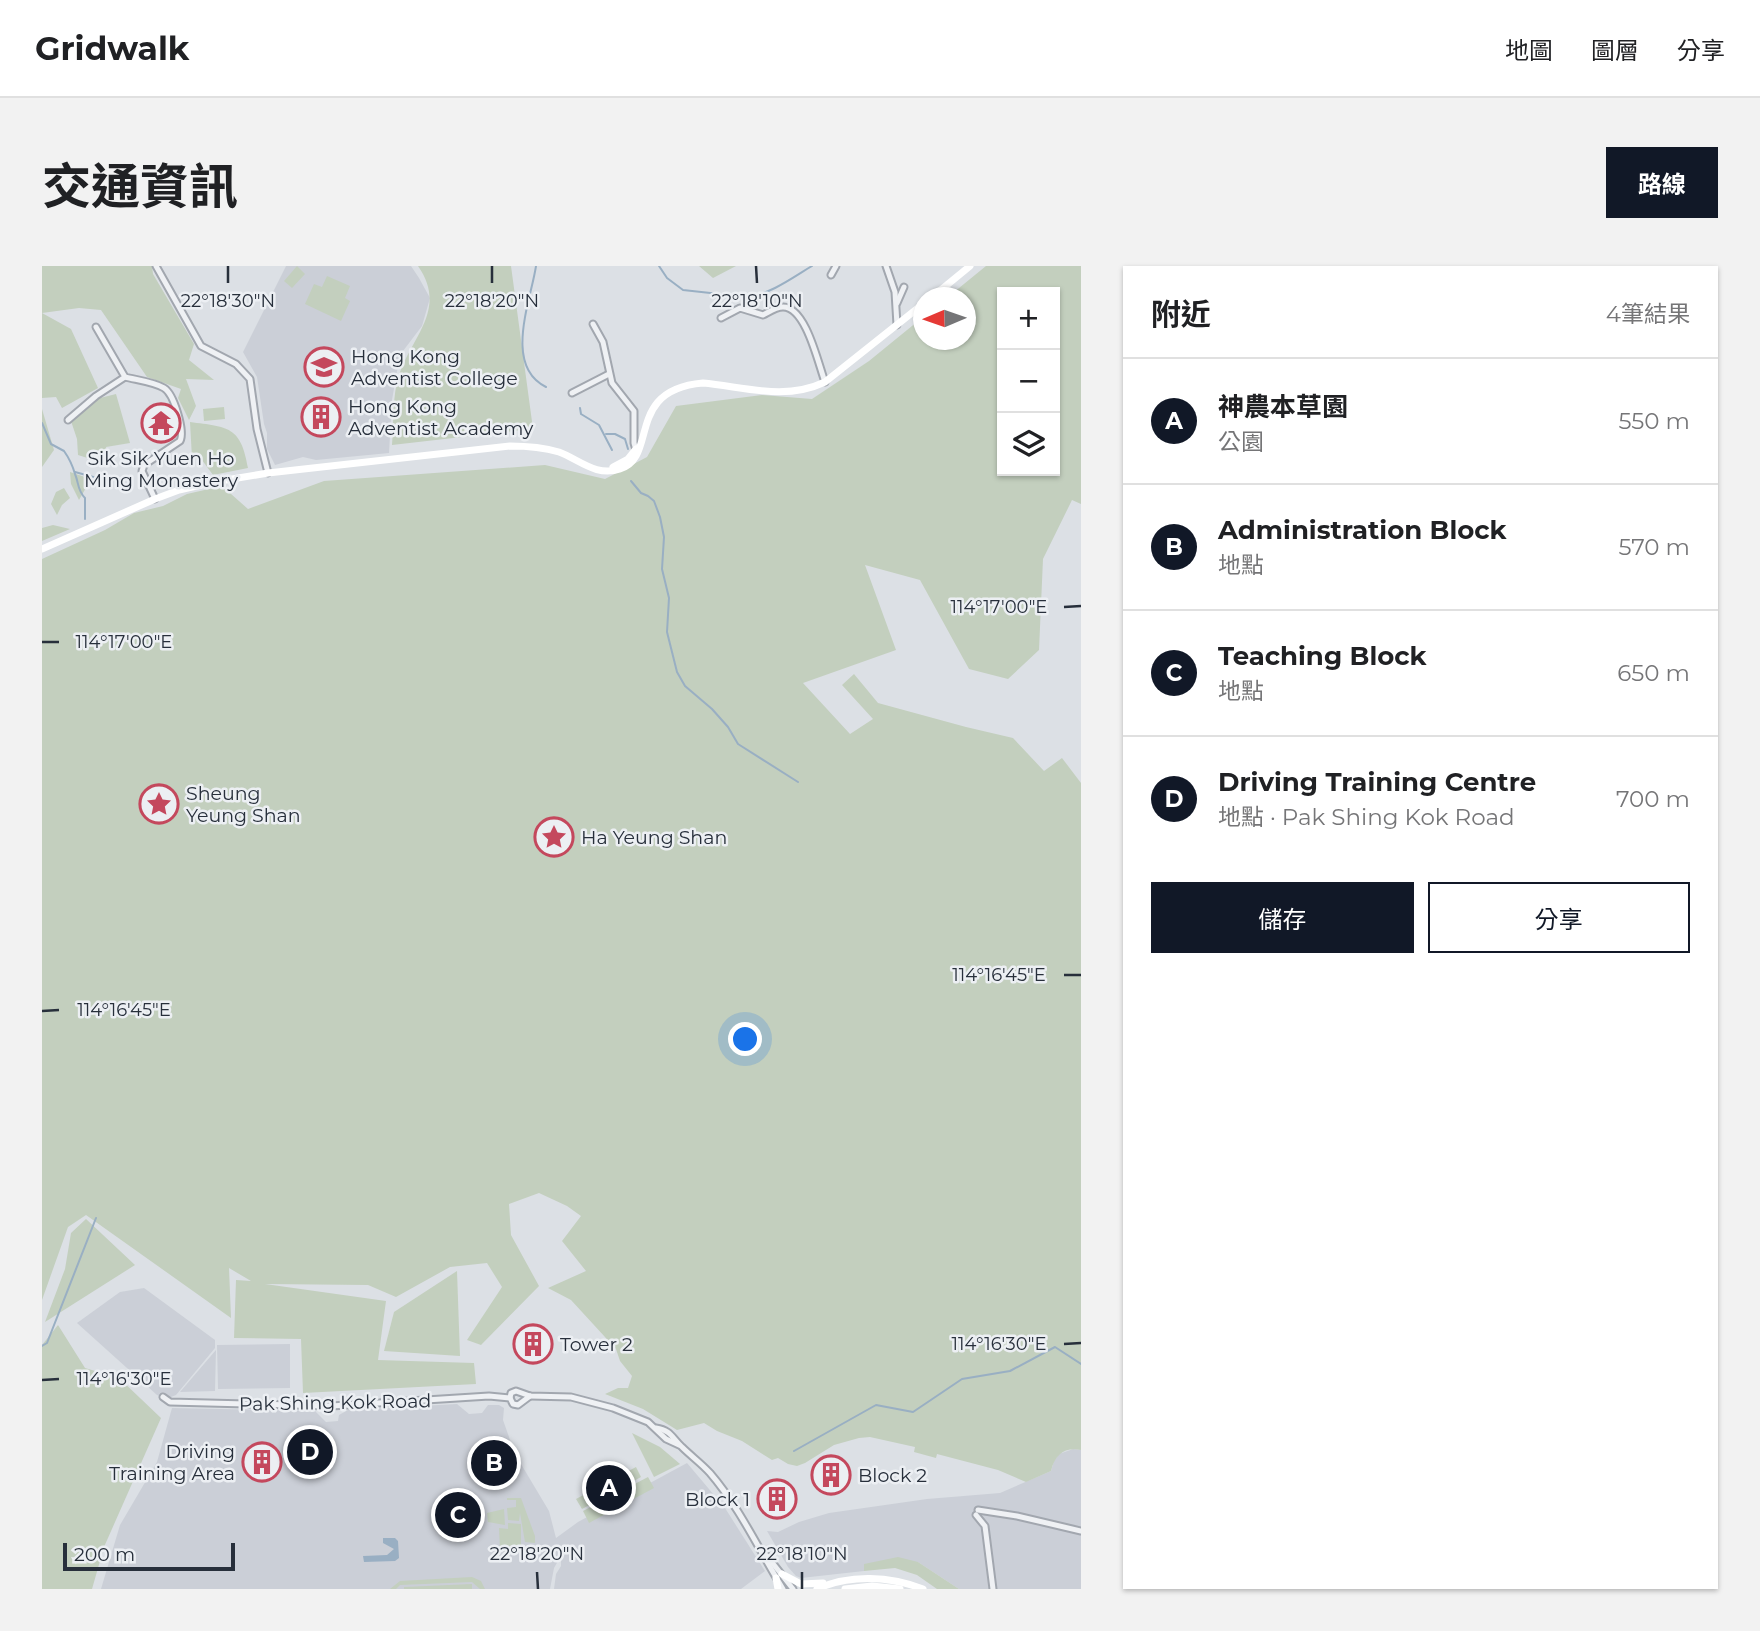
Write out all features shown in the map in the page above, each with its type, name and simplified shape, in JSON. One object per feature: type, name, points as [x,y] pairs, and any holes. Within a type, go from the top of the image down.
[{"type":"main road","points":[[945,287],[970,266]]},
{"type":"main road","points":[[42,549],[179,490],[268,473],[522,446],[557,452],[591,469],[616,470],[633,461],[652,412],[661,397],[691,384],[713,384],[780,393],[801,391],[825,382],[913,312]]},
{"type":"main road","points":[[780,1589],[779,1576],[801,1584],[879,1579],[923,1589]]},
{"type":"main road","points":[[817,1589],[831,1583]]},
{"type":"main road","points":[[845,1589],[872,1586],[900,1589]]},
{"type":"street","points":[[156,266],[201,345],[236,365],[250,379],[257,429],[268,473]]},
{"type":"street","points":[[831,275],[836,266]]},
{"type":"street","points":[[886,266],[891,276],[897,325]]},
{"type":"street","points":[[896,306],[904,287]]},
{"type":"street","points":[[721,318],[740,308],[763,315],[780,307],[794,310],[803,321],[825,382]]},
{"type":"street","points":[[593,324],[603,342],[614,386],[634,411],[637,451]]},
{"type":"street","points":[[96,327],[125,377],[164,388],[170,394],[182,426],[183,435],[180,441],[144,465],[142,471],[154,500]]},
{"type":"street","points":[[572,393],[609,374]]},
{"type":"street","points":[[68,420],[96,396],[125,377]]},
{"type":"street","points":[[138,484],[144,482],[154,500]]},
{"type":"street","name":"Pak Shing Kok Road","points":[[509,1398],[514,1391],[530,1396],[555,1396],[588,1401],[623,1411],[656,1428],[666,1439],[679,1445],[701,1463],[719,1484],[779,1576],[793,1589]]},
{"type":"street","name":"Pak Shing Kok Road","points":[[163,1397],[172,1402],[331,1406],[489,1396],[509,1398]]},
{"type":"street","name":"Pak Shing Kok Road","points":[[509,1398],[517,1405],[530,1396]]},
{"type":"street","points":[[993,1589],[985,1526],[977,1513],[1017,1516],[1081,1531]]},
{"type":"shaded area","name":"Hong Kong Adventist College","points":[[286,266],[411,266],[419,278],[430,298],[422,326],[403,351],[397,371],[392,400],[389,453],[316,460],[303,457],[275,465],[267,449],[267,433],[257,377],[243,352]]},
{"type":"shaded area","points":[[144,1288],[215,1340],[215,1348],[176,1395],[166,1399],[157,1395],[77,1323],[120,1292]]},
{"type":"shaded area","points":[[290,1344],[290,1388],[218,1389],[217,1345]]},
{"type":"shaded area","points":[[216,1350],[215,1391],[180,1392]]},
{"type":"shaded area","points":[[457,1404],[469,1414],[482,1413],[488,1405],[504,1408],[503,1420],[515,1454],[549,1511],[556,1538],[578,1522],[687,1463],[725,1508],[765,1571],[741,1589],[554,1589],[556,1574],[561,1566],[558,1544],[558,1561],[550,1589],[101,1589],[120,1525],[157,1462],[172,1408],[315,1411],[326,1422],[338,1421],[339,1415],[348,1410]]},
{"type":"shaded area","points":[[1073,1449],[1081,1450],[1081,1589],[959,1589],[918,1562],[864,1564],[864,1571],[801,1578],[788,1567],[767,1531],[778,1532],[829,1513],[927,1499],[1000,1493],[1051,1471],[1059,1454]]},
{"type":"green space","points":[[42,266],[152,266],[153,274],[194,344],[189,360],[214,380],[186,379],[196,406],[189,420],[178,398],[181,389],[147,377],[101,310],[79,308],[42,313]]},
{"type":"green space","points":[[297,266],[305,274],[292,288],[284,281]]},
{"type":"green space","points":[[418,266],[511,266],[533,429],[392,445],[394,401],[399,375],[429,309],[430,296]]},
{"type":"green space","points":[[699,266],[736,266],[713,278]]},
{"type":"green space","points":[[986,266],[1081,266],[1081,504],[1072,500],[1043,559],[1039,650],[1008,679],[969,669],[920,580],[865,565],[896,650],[803,683],[850,734],[873,719],[842,685],[854,674],[878,703],[1013,738],[1044,771],[1062,758],[1081,783],[1081,1450],[1062,1453],[1055,1460],[1051,1471],[1026,1482],[998,1470],[937,1454],[936,1458],[914,1452],[915,1447],[870,1437],[834,1445],[797,1466],[778,1458],[772,1460],[742,1441],[704,1423],[677,1430],[643,1409],[605,1394],[618,1388],[628,1388],[632,1376],[620,1361],[616,1349],[571,1300],[548,1288],[586,1271],[562,1241],[581,1216],[539,1193],[509,1204],[511,1235],[539,1286],[481,1345],[467,1340],[502,1287],[487,1263],[450,1267],[396,1297],[368,1285],[265,1284],[386,1301],[378,1360],[474,1363],[476,1384],[303,1393],[301,1339],[234,1338],[236,1280],[251,1281],[229,1268],[231,1318],[86,1215],[68,1227],[42,1300],[42,559],[105,530],[134,513],[163,506],[187,494],[222,486],[248,509],[324,481],[545,465],[605,479],[647,457],[676,406],[762,395],[812,399],[869,361],[913,325],[913,350],[976,350],[976,287],[960,287]]},
{"type":"green space","points":[[327,276],[350,286],[345,298],[350,301],[341,321],[305,304],[314,284],[322,287]]},
{"type":"green space","points":[[42,313],[71,329],[98,388],[62,408],[56,397],[42,398]]},
{"type":"green space","points":[[116,394],[130,443],[106,447],[109,465],[78,455],[77,439],[70,418],[88,401]]},
{"type":"green space","points":[[224,407],[225,419],[204,421],[203,409]]},
{"type":"green space","points":[[42,409],[54,450],[42,467]]},
{"type":"green space","points":[[190,422],[214,425],[231,431],[241,444],[248,468],[213,475],[202,460],[192,458]]},
{"type":"green space","points":[[70,472],[91,479],[79,500],[71,484]]},
{"type":"green space","points":[[64,488],[70,498],[62,505],[57,515],[51,504],[56,492]]},
{"type":"green space","points":[[53,525],[70,529],[42,541],[42,528]]},
{"type":"green space","points":[[86,1219],[135,1265],[45,1322],[65,1269],[71,1233]]},
{"type":"green space","points":[[457,1271],[460,1356],[384,1351],[394,1312]]},
{"type":"green space","points":[[58,1325],[85,1368],[119,1378],[161,1418],[104,1547],[92,1589],[42,1589],[42,1345]]},
{"type":"green space","points":[[632,1433],[660,1447],[680,1464],[654,1477]]},
{"type":"green space","points":[[636,1467],[641,1477],[582,1509],[576,1499]]},
{"type":"green space","points":[[648,1477],[654,1488],[589,1523],[583,1511]]},
{"type":"green space","points":[[507,1498],[521,1498],[535,1543],[525,1542],[520,1513],[519,1521],[508,1520],[507,1508],[516,1507],[516,1500]]},
{"type":"green space","points":[[504,1509],[505,1525],[488,1522],[487,1513]]},
{"type":"green space","points":[[508,1523],[521,1524],[521,1552],[500,1551],[499,1528],[508,1529]]},
{"type":"green space","points":[[898,1557],[918,1562],[959,1589],[937,1589],[917,1575],[895,1568],[864,1571],[864,1564]]},
{"type":"green space","points":[[472,1577],[481,1581],[485,1589],[480,1589],[472,1582],[400,1585],[396,1589],[390,1589],[400,1581]]},
{"type":"green space","points":[[472,1584],[472,1589],[404,1589],[404,1587]]},
{"type":"water","points":[[383,1538],[395,1538],[398,1541],[399,1558],[395,1561],[364,1562],[363,1556],[387,1555],[394,1549],[383,1543]]},
{"type":"waterway","points":[[536,266],[523,331],[523,348],[526,364],[533,377],[546,387]]},
{"type":"waterway","points":[[659,266],[667,278],[683,290],[747,297],[773,289],[812,266]]},
{"type":"waterway","points":[[580,408],[581,414],[599,425],[612,450]]},
{"type":"waterway","points":[[42,423],[51,444],[64,451],[71,462],[79,489],[85,498],[85,519]]},
{"type":"waterway","points":[[606,434],[615,434],[625,439],[628,449]]},
{"type":"waterway","points":[[75,472],[97,478]]},
{"type":"waterway","points":[[631,481],[641,493],[654,501],[660,517],[664,537],[662,569],[669,598],[667,632],[677,672],[685,686],[728,727],[738,744],[798,782]]},
{"type":"waterway","points":[[42,1346],[47,1343],[96,1218]]},
{"type":"waterway","points":[[794,1451],[876,1405],[913,1412],[962,1379],[1010,1371],[1055,1347],[1081,1364]]},
{"type":"place","name":"Hong Kong Adventist College","points":[[324,367]]},
{"type":"place","name":"Hong Kong Adventist Academy","points":[[321,417]]},
{"type":"place","name":"Sik Sik Yuen Ho Ming Monastery","points":[[161,423]]},
{"type":"place","name":"Sheung Yeung Shan","points":[[159,804]]},
{"type":"place","name":"Ha Yeung Shan","points":[[554,837]]},
{"type":"place","name":"Tower 2","points":[[533,1344]]},
{"type":"place","name":"Driving Training Centre","points":[[310,1452]]},
{"type":"place","name":"Driving Training Area","points":[[262,1462]]},
{"type":"place","name":"Administration Block","points":[[494,1463]]},
{"type":"place","name":"Block 2","points":[[831,1475]]},
{"type":"place","name":"神農本草園","points":[[609,1488]]},
{"type":"place","name":"Block 1","points":[[777,1499]]},
{"type":"place","name":"Teaching Block","points":[[458,1515]]}]
